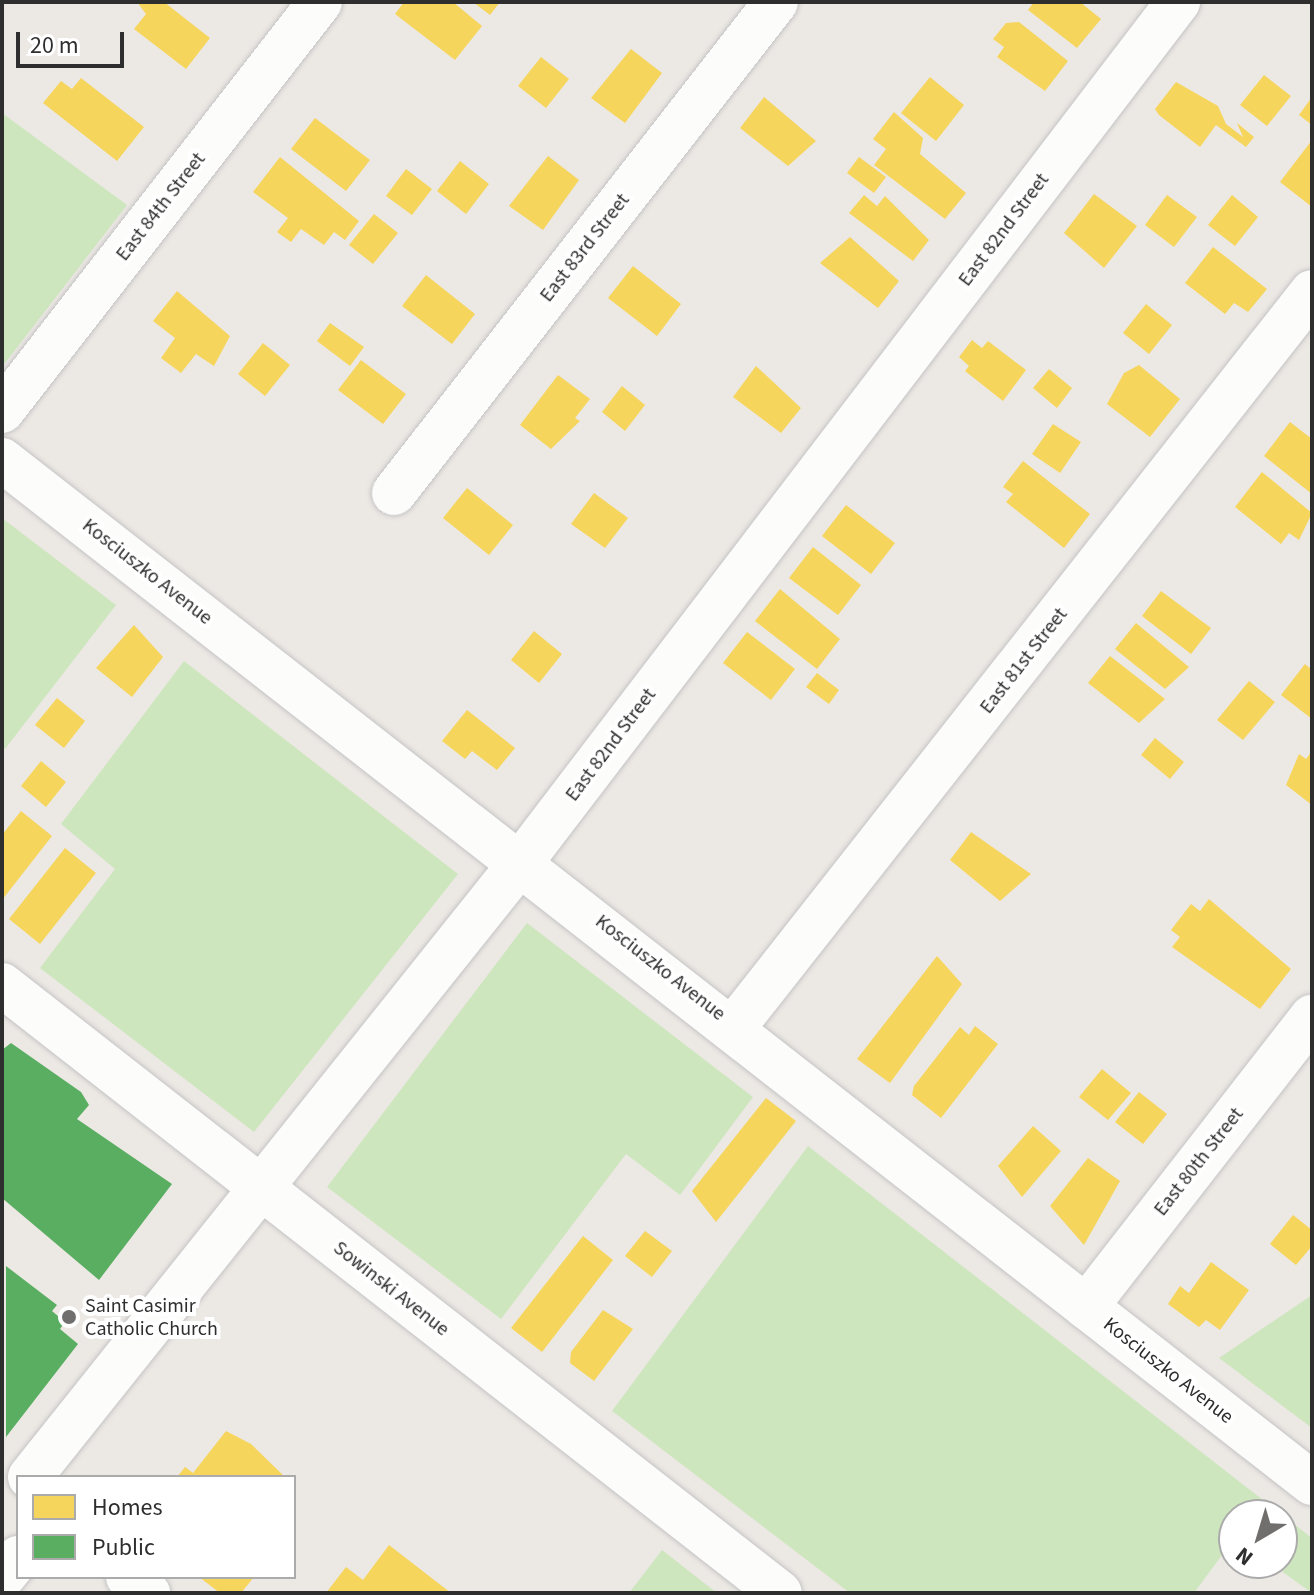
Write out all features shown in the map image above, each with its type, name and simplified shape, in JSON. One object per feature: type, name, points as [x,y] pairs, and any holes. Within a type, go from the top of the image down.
[{"type":"street","name":"East 84th Street","points":[[2,411],[320,2]]},
{"type":"street","name":"East 83rd Street","points":[[394,493],[776,2]]},
{"type":"street","name":"East 82nd Street","points":[[32,1475],[265,1190],[522,861],[1178,2]]},
{"type":"street","name":"East 81st Street","points":[[734,1027],[1312,292]]},
{"type":"street","name":"Kosciuszko Avenue","points":[[2,460],[522,861],[1312,1483]]},
{"type":"street","name":"Sowinski Avenue","points":[[2,985],[780,1593]]},
{"type":"street","name":"East 80th Street","points":[[1086,1307],[1312,1017]]},
{"type":"street","points":[[2,1578],[16,1560]]},
{"type":"street","points":[[130,1579],[148,1593]]},
{"type":"green space","points":[[2,113],[127,205],[2,367]]},
{"type":"green space","points":[[2,518],[116,605],[5,749],[2,746]]},
{"type":"green space","points":[[184,661],[458,874],[254,1132],[40,968],[115,869],[61,824]]},
{"type":"green space","points":[[527,923],[753,1097],[680,1195],[626,1154],[501,1319],[327,1187]]},
{"type":"green space","points":[[808,1146],[1262,1499],[1218,1499],[1218,1561],[1194,1593],[850,1593],[612,1411]]},
{"type":"green space","points":[[1312,1295],[1312,1428],[1219,1358]]},
{"type":"green space","points":[[1298,1527],[1312,1538],[1312,1593],[1292,1579],[1298,1579]]},
{"type":"green space","points":[[662,1550],[717,1593],[629,1593]]},
{"type":"building: Homes","points":[[137,2],[164,2],[210,38],[186,69],[134,29],[146,14]]},
{"type":"building: Homes","points":[[404,2],[453,2],[482,26],[455,60],[395,14]]},
{"type":"building: Homes","points":[[473,2],[500,2],[490,15]]},
{"type":"building: Homes","points":[[1034,2],[1080,2],[1101,19],[1077,48],[1028,10]]},
{"type":"building: Homes","points":[[1019,22],[1068,61],[1045,91],[997,57],[1004,47],[993,39],[1006,23]]},
{"type":"building: Homes","points":[[631,49],[662,73],[625,123],[591,98]]},
{"type":"building: Homes","points":[[541,57],[569,79],[546,108],[518,86]]},
{"type":"building: Homes","points":[[1264,75],[1291,96],[1267,126],[1240,105]]},
{"type":"building: Homes","points":[[930,77],[964,105],[936,141],[901,113]]},
{"type":"building: Homes","points":[[81,78],[144,127],[117,161],[43,103],[61,81],[72,89]]},
{"type":"building: Homes","points":[[1176,82],[1218,106],[1226,124],[1243,137],[1237,123],[1254,137],[1246,147],[1216,125],[1200,147],[1159,115],[1155,109]]},
{"type":"building: Homes","points":[[764,97],[816,141],[788,166],[740,128]]},
{"type":"building: Homes","points":[[1312,97],[1312,125],[1299,115]]},
{"type":"building: Homes","points":[[894,112],[923,138],[920,154],[966,193],[945,219],[874,165],[886,149],[873,139]]},
{"type":"building: Homes","points":[[315,118],[370,160],[346,191],[291,149]]},
{"type":"building: Homes","points":[[1312,140],[1312,207],[1280,182]]},
{"type":"building: Homes","points":[[548,156],[579,180],[543,230],[509,206]]},
{"type":"building: Homes","points":[[280,157],[359,221],[345,240],[334,232],[324,245],[301,229],[291,242],[277,232],[288,218],[253,192]]},
{"type":"building: Homes","points":[[859,157],[886,177],[874,193],[847,173]]},
{"type":"building: Homes","points":[[460,161],[489,184],[466,214],[437,191]]},
{"type":"building: Homes","points":[[406,169],[432,189],[412,215],[386,196]]},
{"type":"building: Homes","points":[[1094,194],[1137,226],[1104,268],[1064,233]]},
{"type":"building: Homes","points":[[864,195],[877,206],[885,196],[929,240],[913,261],[849,213]]},
{"type":"building: Homes","points":[[1167,195],[1197,217],[1174,247],[1145,225]]},
{"type":"building: Homes","points":[[1232,195],[1258,217],[1235,246],[1208,225]]},
{"type":"building: Homes","points":[[374,214],[398,233],[373,264],[349,245]]},
{"type":"building: Homes","points":[[850,237],[899,281],[878,308],[820,263]]},
{"type":"building: Homes","points":[[1213,247],[1267,289],[1248,312],[1234,303],[1225,314],[1185,283]]},
{"type":"building: Homes","points":[[633,266],[681,304],[657,336],[608,298]]},
{"type":"building: Homes","points":[[426,275],[475,314],[452,344],[402,306]]},
{"type":"building: Homes","points":[[177,291],[230,336],[214,366],[196,354],[181,373],[161,358],[175,338],[153,321]]},
{"type":"building: Homes","points":[[1146,304],[1172,325],[1149,354],[1123,333]]},
{"type":"building: Homes","points":[[330,323],[364,347],[350,366],[317,341]]},
{"type":"building: Homes","points":[[972,340],[982,348],[988,341],[1026,370],[1003,401],[965,371],[969,366],[959,357]]},
{"type":"building: Homes","points":[[263,343],[290,365],[265,396],[238,374]]},
{"type":"building: Homes","points":[[361,360],[406,394],[383,424],[338,390]]},
{"type":"building: Homes","points":[[1139,365],[1180,399],[1150,437],[1107,404],[1124,373]]},
{"type":"building: Homes","points":[[756,366],[801,408],[781,433],[733,397]]},
{"type":"building: Homes","points":[[1049,369],[1072,388],[1057,408],[1033,388]]},
{"type":"building: Homes","points":[[558,375],[590,399],[575,418],[580,421],[551,449],[520,425]]},
{"type":"building: Homes","points":[[622,386],[645,405],[625,431],[602,412]]},
{"type":"building: Homes","points":[[1290,422],[1312,439],[1312,494],[1264,456]]},
{"type":"building: Homes","points":[[1053,424],[1081,442],[1060,473],[1032,454]]},
{"type":"building: Homes","points":[[1023,461],[1090,514],[1064,548],[1006,502],[1013,494],[1003,487]]},
{"type":"building: Homes","points":[[1262,472],[1312,513],[1299,540],[1289,533],[1281,544],[1235,507]]},
{"type":"building: Homes","points":[[467,488],[513,525],[489,555],[443,518]]},
{"type":"building: Homes","points":[[594,493],[628,518],[605,548],[571,524]]},
{"type":"building: Homes","points":[[846,505],[895,543],[871,574],[822,536]]},
{"type":"building: Homes","points":[[813,547],[861,585],[838,615],[789,578]]},
{"type":"building: Homes","points":[[780,589],[840,639],[817,669],[755,621]]},
{"type":"building: Homes","points":[[1161,591],[1211,628],[1191,654],[1142,616]]},
{"type":"building: Homes","points":[[1136,623],[1189,667],[1165,689],[1115,649]]},
{"type":"building: Homes","points":[[134,625],[163,657],[132,697],[96,668]]},
{"type":"building: Homes","points":[[534,631],[562,654],[539,683],[511,660]]},
{"type":"building: Homes","points":[[747,632],[795,669],[771,700],[723,663]]},
{"type":"building: Homes","points":[[1110,656],[1165,699],[1139,723],[1088,683]]},
{"type":"building: Homes","points":[[1305,664],[1312,670],[1312,719],[1281,695]]},
{"type":"building: Homes","points":[[817,673],[839,690],[829,704],[806,687]]},
{"type":"building: Homes","points":[[1249,681],[1275,702],[1243,740],[1217,720]]},
{"type":"building: Homes","points":[[57,698],[85,721],[64,748],[35,725]]},
{"type":"building: Homes","points":[[467,710],[515,748],[497,770],[472,751],[465,759],[442,741]]},
{"type":"building: Homes","points":[[1155,738],[1184,762],[1170,779],[1141,755]]},
{"type":"building: Homes","points":[[1312,751],[1312,805],[1286,785],[1299,754],[1306,759]]},
{"type":"building: Homes","points":[[41,761],[66,782],[46,807],[21,786]]},
{"type":"building: Homes","points":[[21,811],[52,836],[2,900],[2,835]]},
{"type":"building: Homes","points":[[971,832],[1031,874],[1000,901],[950,860]]},
{"type":"building: Homes","points":[[65,848],[96,873],[40,944],[9,919]]},
{"type":"building: Homes","points":[[1209,899],[1291,969],[1260,1009],[1172,947],[1180,937],[1171,930],[1191,904],[1200,911]]},
{"type":"building: Homes","points":[[937,956],[962,984],[890,1083],[857,1059]]},
{"type":"building: Homes","points":[[975,1026],[998,1044],[941,1118],[912,1095],[914,1086],[960,1027],[969,1035]]},
{"type":"building: Homes","points":[[1102,1069],[1131,1093],[1108,1120],[1079,1097]]},
{"type":"building: Homes","points":[[1139,1092],[1167,1114],[1143,1144],[1115,1122]]},
{"type":"building: Homes","points":[[766,1098],[796,1121],[716,1222],[692,1191]]},
{"type":"building: Homes","points":[[1033,1126],[1061,1151],[1022,1197],[998,1166]]},
{"type":"building: Homes","points":[[1088,1158],[1120,1181],[1084,1245],[1050,1206]]},
{"type":"building: Homes","points":[[1293,1215],[1312,1230],[1312,1246],[1296,1265],[1270,1244]]},
{"type":"building: Homes","points":[[645,1231],[672,1251],[652,1277],[625,1256]]},
{"type":"building: Homes","points":[[583,1236],[613,1260],[542,1352],[511,1328]]},
{"type":"building: Homes","points":[[1211,1262],[1249,1290],[1220,1330],[1206,1320],[1199,1327],[1168,1304],[1180,1286],[1189,1293]]},
{"type":"building: Homes","points":[[603,1310],[633,1329],[594,1381],[570,1363],[571,1352]]},
{"type":"building: Homes","points":[[226,1431],[251,1444],[283,1475],[179,1475],[185,1467],[193,1473]]},
{"type":"building: Homes","points":[[389,1545],[451,1593],[326,1593],[346,1567],[363,1580]]},
{"type":"building: Homes","points":[[202,1579],[252,1579],[241,1593],[220,1593]]},
{"type":"building: Public","points":[[11,1043],[81,1092],[89,1105],[77,1119],[172,1184],[99,1280],[2,1198],[2,1050]]},
{"type":"building: Public","points":[[6,1266],[57,1305],[52,1311],[65,1322],[60,1329],[78,1344],[6,1437]]},
{"type":"place","name":"Saint Casimir Catholic Church","points":[[69,1317]]}]
